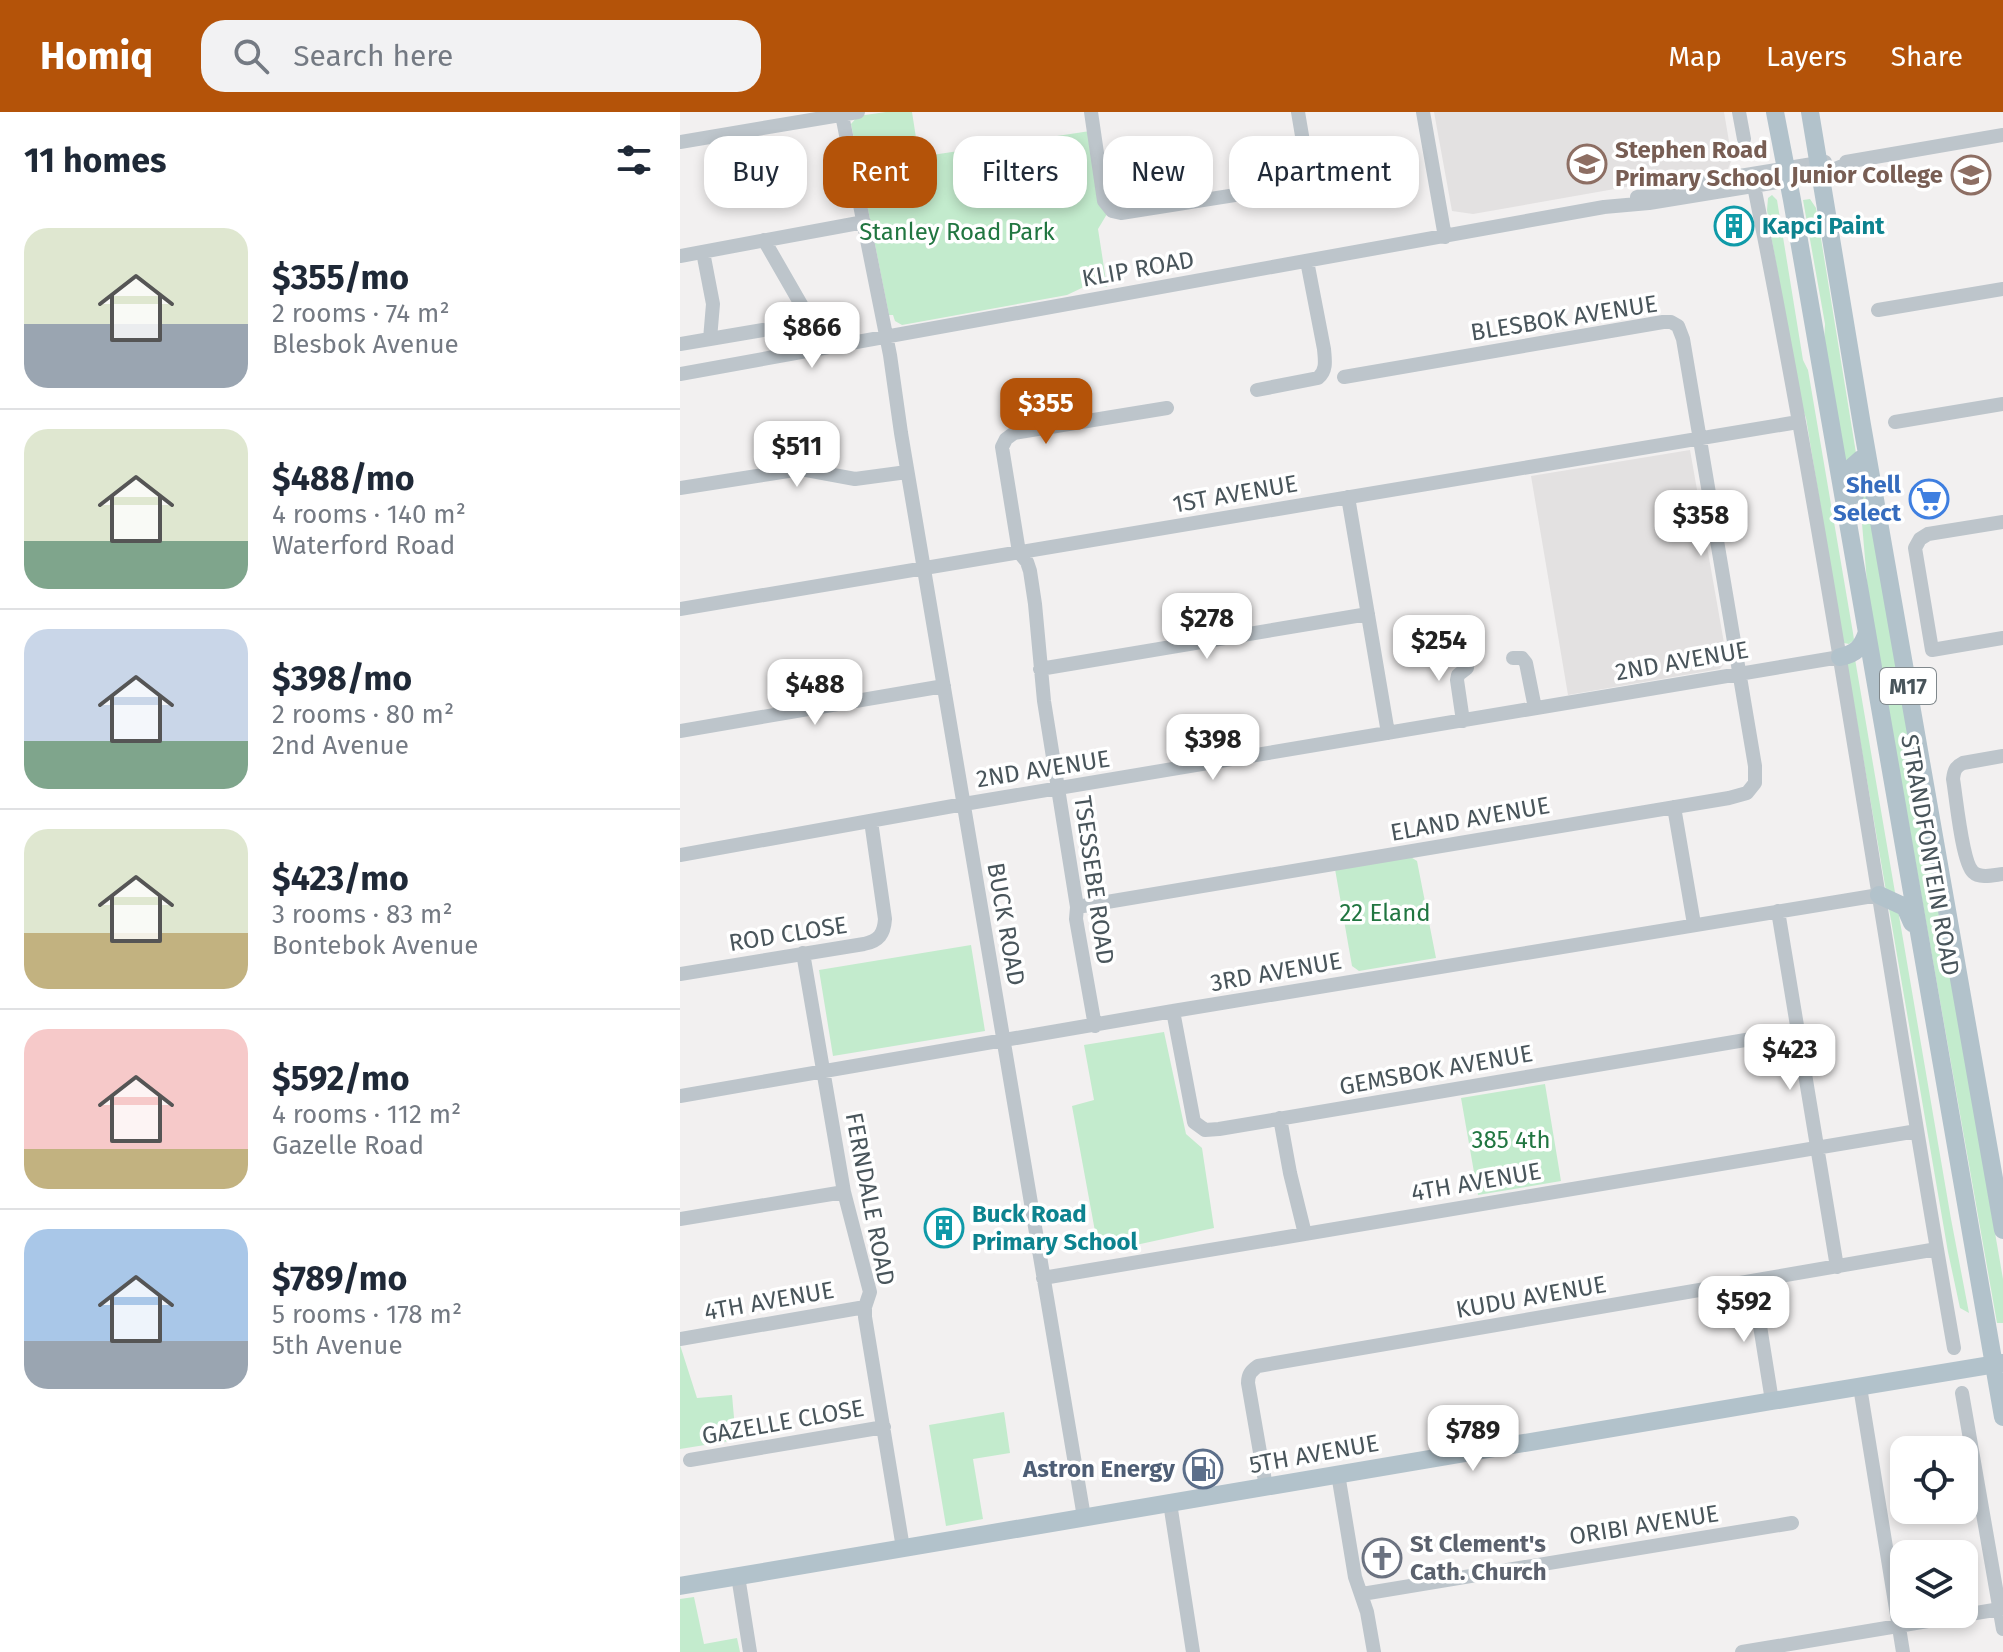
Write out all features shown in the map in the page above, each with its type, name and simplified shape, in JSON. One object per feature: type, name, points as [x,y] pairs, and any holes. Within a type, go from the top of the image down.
[{"type":"main road","name":"STRANDFONTEIN ROAD","points":[[1775,112],[1921,944],[1999,1364],[2003,1417]]},
{"type":"main road","name":"STRANDFONTEIN ROAD","points":[[1810,112],[2003,1230]]},
{"type":"main road","points":[[1840,657],[1857,651],[1863,643],[1866,623],[1852,470],[1856,463],[1868,459]]},
{"type":"main road","points":[[1879,895],[1905,907],[1921,944]]},
{"type":"main road","name":"5TH AVENUE","points":[[680,1586],[1999,1364]]},
{"type":"street","points":[[680,142],[858,112]]},
{"type":"street","points":[[1091,112],[1104,201],[1109,208],[1121,213],[1299,185],[1308,171],[1298,112]]},
{"type":"street","points":[[1423,112],[1445,237]]},
{"type":"street","points":[[1739,112],[1744,139]]},
{"type":"street","name":"BUCK ROAD","points":[[842,115],[887,337],[923,569],[1084,1517]]},
{"type":"street","name":"KLIP ROAD","points":[[680,374],[1445,237],[1604,207],[1648,194],[1685,192],[2003,135]]},
{"type":"street","name":"KLIP ROAD","points":[[1710,187],[1754,186],[1787,174]]},
{"type":"street","points":[[1754,186],[1840,657],[1954,1348]]},
{"type":"street","points":[[680,256],[864,222]]},
{"type":"street","points":[[764,240],[814,327]]},
{"type":"street","points":[[703,252],[713,304],[710,339]]},
{"type":"street","points":[[1257,390],[1318,378],[1322,374],[1325,360],[1307,261]]},
{"type":"street","points":[[1878,310],[2003,289]]},
{"type":"street","name":"BLESBOK AVENUE","points":[[1344,377],[1671,322],[1682,333],[1700,437]]},
{"type":"street","points":[[680,344],[763,330]]},
{"type":"street","points":[[1895,422],[2003,404]]},
{"type":"street","points":[[1019,552],[1002,452],[1003,443],[1009,435],[1167,408]]},
{"type":"street","name":"1ST AVENUE","points":[[680,609],[1798,422]]},
{"type":"street","points":[[1700,437],[1740,673]]},
{"type":"street","points":[[680,488],[801,469],[855,479],[907,472]]},
{"type":"street","points":[[1348,497],[1388,733]]},
{"type":"street","points":[[2003,522],[1928,534],[1917,543],[1915,555],[1932,650],[2003,638]]},
{"type":"street","name":"TSESSEBE ROAD","points":[[1019,552],[1030,571],[1040,669],[1077,907],[1076,919],[1095,1026]]},
{"type":"street","points":[[1040,669],[1368,614]]},
{"type":"street","name":"2ND AVENUE","points":[[680,855],[964,804],[1840,657]]},
{"type":"street","points":[[1513,658],[1522,658],[1526,663],[1535,708]]},
{"type":"street","points":[[1463,721],[1457,680],[1458,675],[1467,668]]},
{"type":"street","name":"ELAND AVENUE","points":[[1077,907],[1740,796],[1755,783],[1755,766],[1740,673]]},
{"type":"street","points":[[680,731],[944,686]]},
{"type":"street","points":[[2003,756],[1970,760],[1957,766],[1953,779],[1967,863],[1973,873],[1986,876],[2003,874]]},
{"type":"street","points":[[1674,807],[1694,924]]},
{"type":"street","name":"ROD CLOSE","points":[[680,974],[872,942],[883,932],[883,906],[871,821]]},
{"type":"street","name":"3RD AVENUE","points":[[680,1096],[1879,895]]},
{"type":"street","points":[[1778,911],[1837,1267]]},
{"type":"street","name":"FERNDALE ROAD","points":[[803,953],[844,1192],[870,1292],[865,1317],[903,1548]]},
{"type":"street","name":"GEMSBOK AVENUE","points":[[1173,1011],[1192,1116],[1197,1126],[1205,1130],[1799,1031]]},
{"type":"street","points":[[1280,1118],[1305,1234]]},
{"type":"street","name":"4TH AVENUE","points":[[1043,1278],[1917,1131]]},
{"type":"street","points":[[680,1219],[844,1192]]},
{"type":"street","name":"KUDU AVENUE","points":[[1266,1487],[1248,1383],[1248,1376],[1258,1366],[1937,1249]]},
{"type":"street","points":[[1753,1282],[1772,1401]]},
{"type":"street","name":"4TH AVENUE","points":[[680,1339],[865,1307]]},
{"type":"street","points":[[1860,1387],[1890,1576]]},
{"type":"street","points":[[1962,1393],[2003,1629]]},
{"type":"street","name":"GAZELLE CLOSE","points":[[690,1460],[884,1427]]},
{"type":"street","points":[[1338,1474],[1355,1577],[1362,1594],[1374,1652]]},
{"type":"street","points":[[1170,1503],[1193,1652]]},
{"type":"street","name":"ORIBI AVENUE","points":[[1362,1594],[1792,1523]]},
{"type":"street","points":[[738,1576],[750,1652]]},
{"type":"street","points":[[1978,1613],[2000,1609]]},
{"type":"street","points":[[1742,1652],[1890,1627]]},
{"type":"street","points":[[1898,1628],[1903,1652]]},
{"type":"shaded area","name":"Stephen Road Primary School","points":[[1434,112],[1724,112],[1732,159],[1728,169],[1473,214],[1452,211]]},
{"type":"shaded area","points":[[1690,450],[1727,660],[1720,669],[1568,695],[1531,476]]},
{"type":"green space","name":"Stanley Road Park","points":[[912,112],[916,136],[853,136],[851,124],[858,116]]},
{"type":"green space","name":"Stanley Road Park","points":[[1090,131],[1103,208],[1107,214],[1098,229],[1107,287],[1088,285],[1067,295],[902,325],[895,321],[893,315],[889,315],[868,208],[937,208],[937,154],[953,152],[953,208],[1087,208],[1087,136],[1057,136]]},
{"type":"green space","points":[[1772,195],[1777,200],[1803,360],[1808,370],[1853,633],[1854,640],[1849,644],[1844,643],[1842,638],[1806,418],[1770,230],[1767,210],[1768,198]]},
{"type":"green space","points":[[1810,199],[1816,208],[1856,453],[1844,475],[1824,344],[1825,324],[1803,200]]},
{"type":"green space","points":[[1863,470],[2003,1279],[2003,1323],[1997,1323],[1868,594],[1858,476]]},
{"type":"green space","points":[[1855,659],[1969,1313],[1960,1308],[1948,1252],[1847,664]]},
{"type":"green space","name":"22 Eland","points":[[1409,856],[1417,861],[1436,958],[1359,971],[1352,966],[1335,869]]},
{"type":"green space","points":[[971,945],[985,1031],[833,1056],[819,970]]},
{"type":"green space","points":[[1164,1032],[1186,1134],[1202,1148],[1214,1228],[1099,1253],[1072,1106],[1094,1100],[1084,1045]]},
{"type":"green space","name":"385 4th","points":[[1545,1084],[1561,1181],[1478,1195],[1461,1098]]},
{"type":"green space","points":[[680,1345],[697,1398],[732,1395],[736,1440],[680,1449]]},
{"type":"green space","points":[[1004,1412],[1010,1453],[973,1459],[983,1519],[946,1526],[929,1425]]},
{"type":"green space","points":[[694,1597],[704,1644],[737,1638],[740,1652],[680,1652],[680,1599]]},
{"type":"place","name":"Stephen Road Primary School","points":[[1587,164]]},
{"type":"place","name":"Junior College","points":[[1971,175]]},
{"type":"place","name":"Kapci Paint","points":[[1734,226]]},
{"type":"place","name":"Shell Select","points":[[1929,499]]},
{"type":"place","name":"Buck Road Primary School","points":[[944,1228]]},
{"type":"place","name":"Astron Energy","points":[[1203,1469]]},
{"type":"place","name":"St Clement's Cath. Church","points":[[1382,1558]]}]
